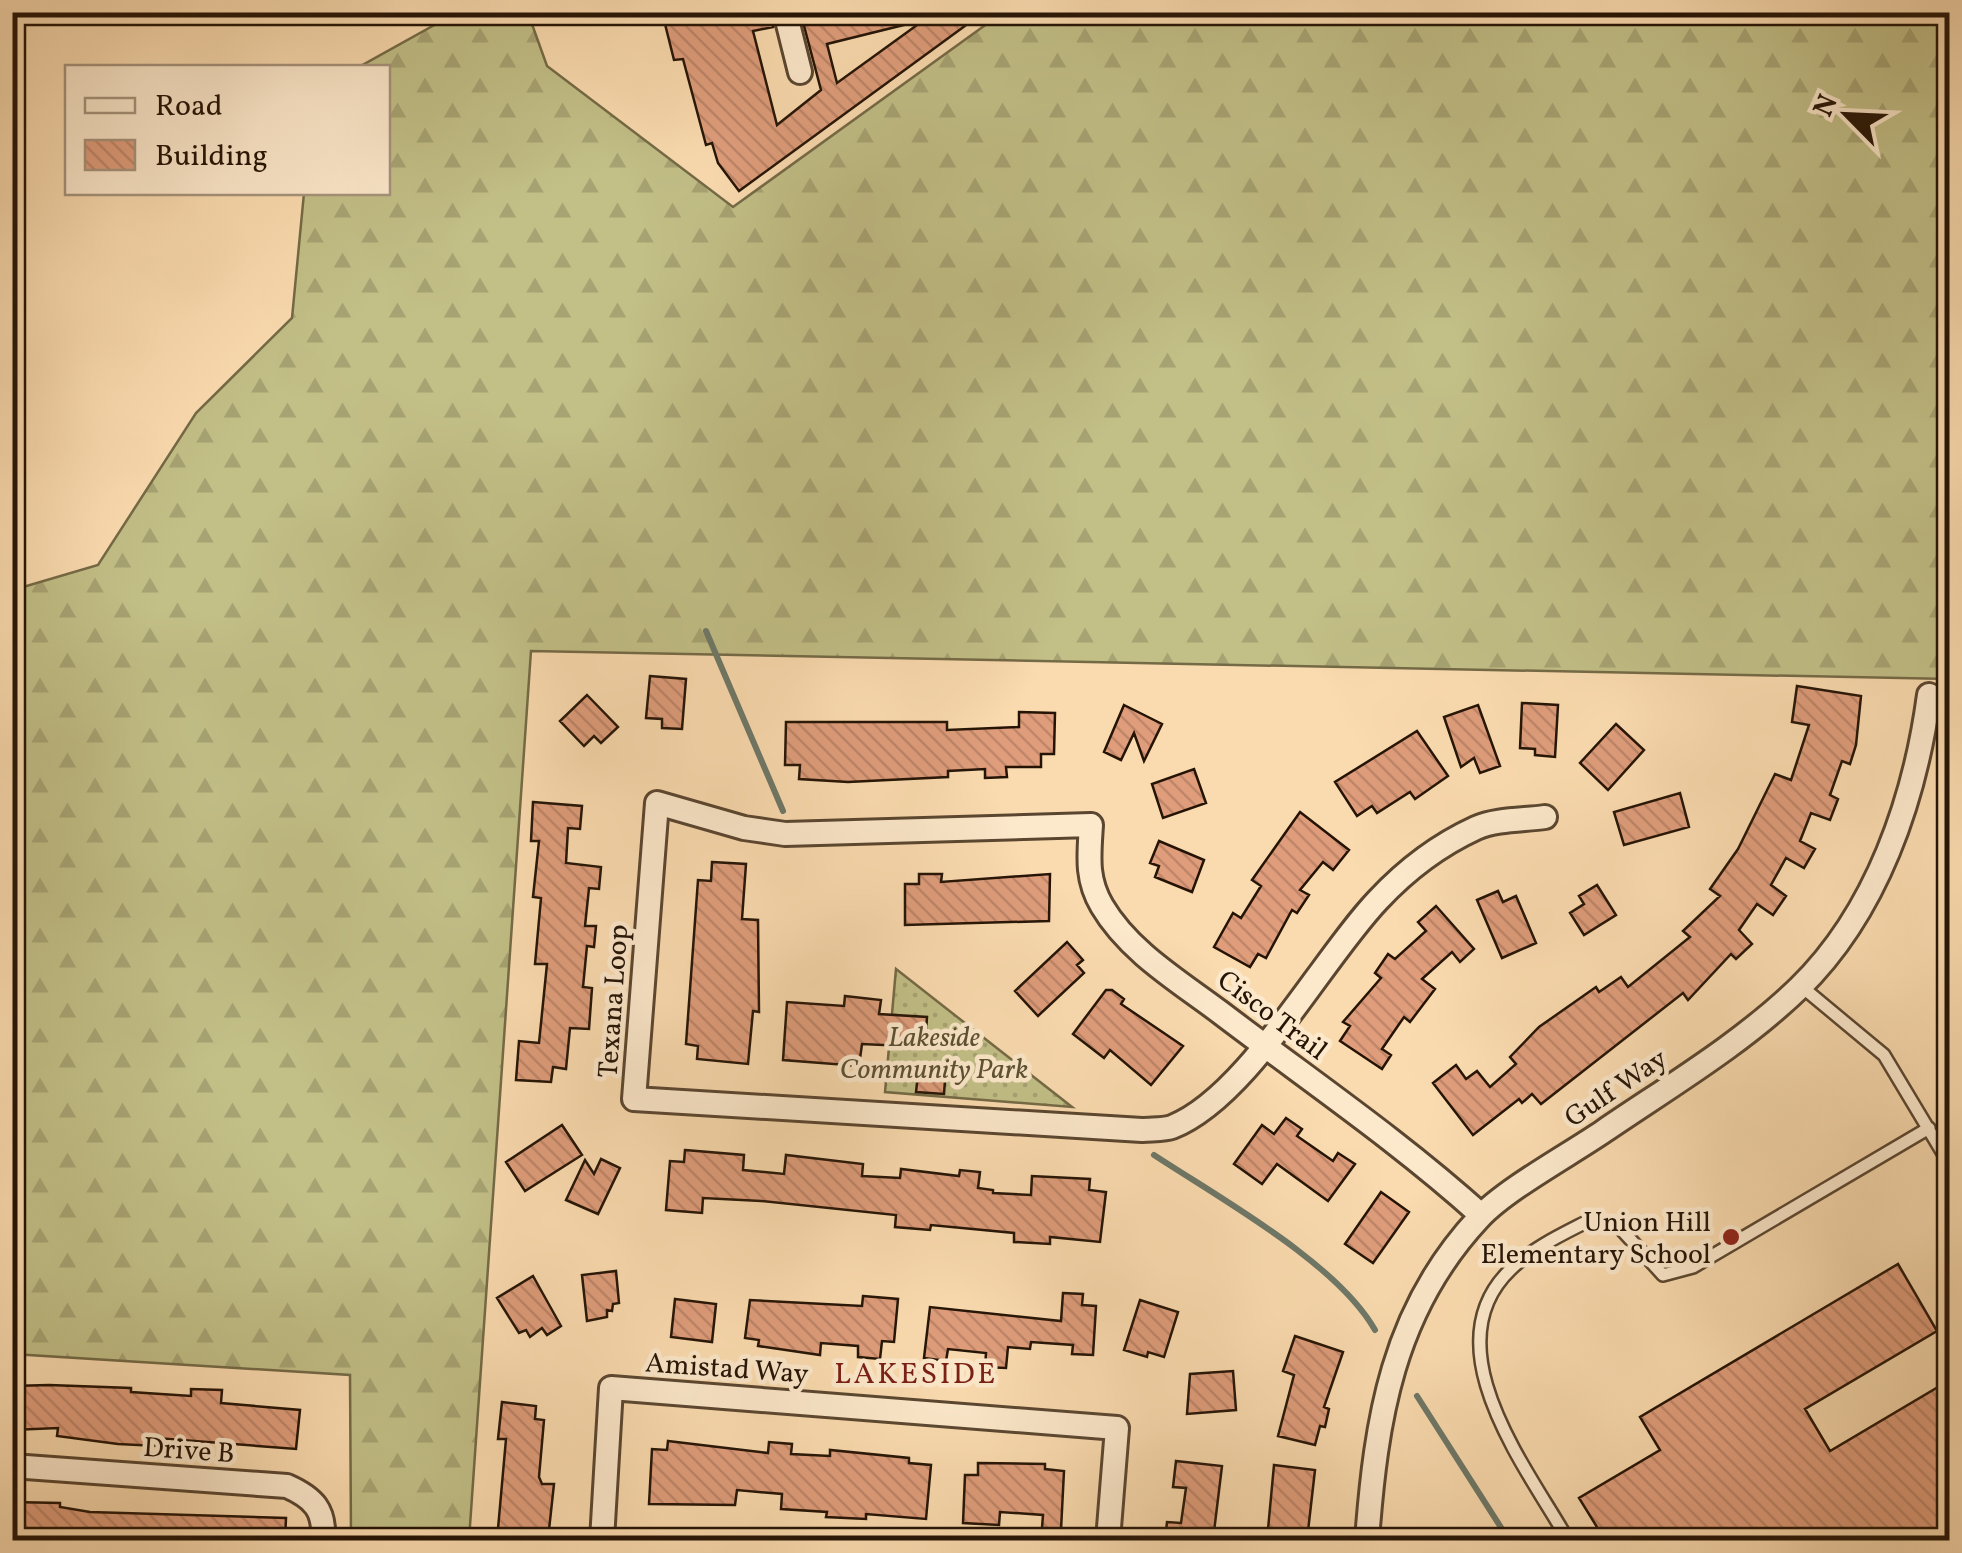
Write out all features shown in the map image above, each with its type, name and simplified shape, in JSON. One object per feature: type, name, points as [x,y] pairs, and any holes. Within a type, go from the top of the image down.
[{"type":"street","points":[[785,12],[800,72]]},
{"type":"street","name":"Gulf Way","points":[[1367,1540],[1375,1436],[1390,1379],[1440,1268],[1481,1216],[1745,1034],[1801,986],[1857,911],[1879,870],[1904,813],[1922,748],[1929,695]]},
{"type":"street","name":"Texana Loop","points":[[1091,825],[785,834],[744,828],[656,803],[634,1099],[1170,1128],[1224,1092],[1263,1045]]},
{"type":"street","points":[[1263,1045],[1378,900],[1429,853],[1480,825],[1545,818]]},
{"type":"street","name":"Cisco Trail","points":[[1091,825],[1087,874],[1116,926],[1148,958],[1416,1155],[1481,1216]]},
{"type":"street","name":"Amistad Way","points":[[602,1540],[611,1388],[1117,1428],[1108,1540]]},
{"type":"street","name":"Drive B","points":[[12,1466],[287,1486],[309,1496],[324,1517],[323,1540]]},
{"type":"lane","points":[[1801,986],[1884,1055],[1950,1165]]},
{"type":"lane","points":[[1568,1540],[1487,1398],[1480,1343],[1488,1301],[1510,1270],[1548,1242],[1590,1220],[1620,1228],[1663,1275],[1693,1267],[1929,1128]]},
{"type":"green space","points":[[456,13],[528,13],[547,66],[733,207],[1002,13],[1949,13],[1949,679],[531,651],[469,1540],[351,1540],[350,1375],[13,1354],[13,590],[98,565],[196,413],[292,318],[304,195],[390,195],[390,65],[363,65]]},
{"type":"green space","name":"Lakeside Community Park","points":[[896,969],[1072,1107],[885,1092]]},
{"type":"building","points":[[662,12],[770,12],[773,27],[753,31],[777,125],[821,90],[803,22],[827,12],[928,12],[928,17],[934,12],[984,12],[739,191],[718,163],[712,143],[706,145],[683,59],[674,60]],"holes":[[[924,20],[837,83],[827,44]]]},
{"type":"building","points":[[650,676],[686,679],[682,729],[662,728],[662,719],[646,718]]},
{"type":"building","points":[[1797,686],[1861,696],[1856,745],[1850,764],[1842,761],[1830,795],[1838,799],[1830,820],[1811,813],[1800,841],[1815,849],[1804,868],[1786,858],[1771,885],[1786,896],[1773,915],[1757,904],[1739,930],[1752,944],[1736,959],[1731,954],[1688,1000],[1683,993],[1541,1104],[1532,1094],[1522,1103],[1519,1099],[1473,1135],[1433,1083],[1456,1065],[1466,1079],[1477,1071],[1490,1087],[1516,1064],[1510,1057],[1539,1027],[1596,987],[1599,992],[1621,977],[1628,987],[1690,937],[1683,931],[1720,896],[1710,889],[1738,849],[1775,774],[1791,780],[1809,725],[1792,722]]},
{"type":"building","points":[[587,695],[618,727],[601,743],[594,736],[584,746],[560,721]]},
{"type":"building","points":[[1522,703],[1558,705],[1555,757],[1535,755],[1535,749],[1520,748]]},
{"type":"building","points":[[1124,705],[1162,724],[1144,761],[1134,733],[1121,760],[1104,752]]},
{"type":"building","points":[[1478,705],[1500,766],[1480,773],[1474,758],[1461,767],[1444,717]]},
{"type":"building","points":[[1019,712],[1055,713],[1054,754],[1041,754],[1041,767],[1006,767],[1007,777],[985,778],[985,769],[948,771],[948,777],[848,782],[799,779],[800,765],[785,765],[786,722],[947,722],[947,730],[1019,727]]},
{"type":"building","points":[[1616,724],[1644,750],[1608,790],[1580,763]]},
{"type":"building","points":[[1417,731],[1448,776],[1415,799],[1410,792],[1377,813],[1372,806],[1357,816],[1335,782]]},
{"type":"building","points":[[1194,769],[1206,803],[1163,818],[1152,784]]},
{"type":"building","points":[[1680,793],[1689,827],[1624,845],[1614,812]]},
{"type":"building","points":[[533,802],[582,806],[580,829],[568,828],[566,863],[601,867],[599,889],[589,888],[585,926],[596,926],[594,947],[587,946],[583,987],[592,988],[589,1029],[570,1028],[566,1069],[553,1067],[551,1082],[516,1080],[519,1041],[539,1043],[547,964],[535,964],[541,898],[533,897],[539,841],[531,841]]},
{"type":"building","points":[[1300,812],[1349,850],[1333,870],[1323,862],[1300,890],[1309,895],[1297,913],[1292,910],[1266,958],[1258,954],[1250,967],[1214,947],[1233,913],[1241,918],[1261,886],[1252,880]]},
{"type":"building","points":[[1159,841],[1204,860],[1192,892],[1155,877],[1159,866],[1150,863]]},
{"type":"building","points":[[712,862],[746,864],[742,919],[758,920],[759,1012],[753,1011],[748,1064],[697,1059],[698,1046],[686,1044],[698,880],[711,881]]},
{"type":"building","points":[[919,874],[942,874],[941,882],[1050,874],[1049,921],[905,925],[905,884],[919,884]]},
{"type":"building","points":[[1597,885],[1616,915],[1584,935],[1570,913],[1584,904],[1579,896]]},
{"type":"building","points":[[1498,891],[1503,902],[1516,896],[1536,943],[1502,958],[1477,900]]},
{"type":"building","points":[[1436,906],[1474,949],[1460,962],[1452,952],[1422,979],[1435,989],[1410,1022],[1404,1017],[1382,1049],[1391,1055],[1382,1069],[1340,1041],[1350,1026],[1343,1022],[1381,978],[1375,973],[1388,954],[1395,959],[1426,931],[1418,922]]},
{"type":"building","points":[[1067,942],[1083,960],[1077,965],[1084,973],[1038,1016],[1015,991]]},
{"type":"building","points":[[1106,990],[1112,990],[1124,999],[1121,1004],[1183,1046],[1151,1085],[1110,1050],[1104,1058],[1073,1034]]},
{"type":"building","points":[[845,996],[881,1000],[879,1014],[927,1017],[925,1047],[862,1044],[859,1066],[783,1060],[787,1002],[844,1006]]},
{"type":"building","points":[[919,1065],[946,1067],[944,1094],[916,1092]]},
{"type":"building","points":[[1286,1118],[1302,1129],[1297,1136],[1333,1161],[1338,1153],[1355,1164],[1328,1201],[1277,1164],[1262,1184],[1234,1164],[1262,1125],[1274,1134]]},
{"type":"building","points":[[562,1125],[582,1155],[525,1191],[506,1162]]},
{"type":"building","points":[[685,1150],[744,1155],[743,1170],[784,1174],[786,1155],[863,1164],[862,1176],[900,1178],[901,1169],[959,1176],[960,1170],[980,1172],[978,1188],[993,1193],[1031,1195],[1032,1176],[1090,1179],[1089,1190],[1106,1192],[1100,1242],[1050,1237],[1050,1244],[1014,1242],[1014,1233],[931,1225],[930,1230],[895,1227],[896,1215],[761,1201],[703,1198],[702,1213],[666,1210],[670,1161],[684,1162]]},
{"type":"building","points":[[601,1159],[620,1168],[598,1214],[566,1200],[585,1160],[594,1174]]},
{"type":"building","points":[[1381,1192],[1409,1212],[1373,1263],[1345,1244]]},
{"type":"building","points":[[1898,1264],[1937,1331],[1805,1409],[1830,1451],[1950,1380],[1950,1540],[1605,1540],[1579,1498],[1660,1450],[1640,1417]]},
{"type":"building","points":[[616,1271],[619,1303],[613,1304],[612,1311],[607,1310],[607,1317],[587,1321],[582,1275]]},
{"type":"building","points":[[533,1276],[561,1326],[547,1335],[542,1328],[530,1337],[526,1330],[519,1333],[497,1298]]},
{"type":"building","points":[[1063,1293],[1083,1294],[1082,1305],[1096,1306],[1093,1355],[1072,1354],[1073,1345],[1031,1342],[1030,1349],[1008,1347],[1006,1368],[985,1367],[986,1353],[948,1349],[946,1361],[924,1358],[930,1307],[1061,1321]]},
{"type":"building","points":[[863,1296],[898,1299],[894,1342],[882,1341],[880,1359],[858,1357],[858,1346],[821,1343],[820,1355],[758,1346],[759,1340],[745,1338],[750,1300],[862,1306]]},
{"type":"building","points":[[675,1299],[716,1304],[712,1342],[671,1337]]},
{"type":"building","points":[[1140,1300],[1178,1312],[1164,1357],[1124,1350]]},
{"type":"building","points":[[1295,1336],[1343,1352],[1324,1407],[1329,1409],[1325,1427],[1320,1426],[1315,1445],[1278,1436],[1294,1375],[1283,1371]]},
{"type":"building","points":[[1233,1371],[1236,1410],[1187,1414],[1190,1374]]},
{"type":"building","points":[[12,1386],[131,1388],[131,1392],[191,1396],[191,1389],[222,1390],[221,1403],[300,1410],[296,1449],[157,1438],[157,1446],[118,1444],[57,1436],[58,1428],[12,1430]]},
{"type":"building","points":[[502,1402],[536,1406],[535,1419],[544,1420],[539,1477],[542,1484],[554,1484],[548,1539],[497,1540],[506,1439],[498,1439]]},
{"type":"building","points":[[668,1441],[768,1453],[769,1442],[792,1444],[791,1454],[830,1456],[830,1450],[909,1458],[909,1463],[931,1465],[926,1519],[866,1514],[866,1519],[826,1517],[827,1512],[781,1509],[782,1494],[737,1490],[735,1505],[649,1504],[652,1449],[667,1450]]},
{"type":"building","points":[[1176,1461],[1222,1466],[1213,1540],[1165,1540],[1167,1522],[1181,1523],[1186,1488],[1173,1487]]},
{"type":"building","points":[[978,1463],[1045,1464],[1045,1469],[1064,1471],[1061,1530],[1042,1528],[1043,1515],[1000,1512],[999,1525],[963,1523],[965,1475],[978,1475]]},
{"type":"building","points":[[1274,1465],[1315,1470],[1307,1540],[1267,1540]]},
{"type":"building","points":[[12,1502],[60,1503],[60,1507],[90,1512],[286,1518],[285,1540],[12,1540]]},
{"type":"waterway","points":[[706,631],[783,811]]},
{"type":"waterway","points":[[1154,1155],[1306,1257],[1357,1305],[1375,1330]]},
{"type":"waterway","points":[[1417,1396],[1509,1540]]},
{"type":"place","name":"Union Hill Elementary School","points":[[1731,1237]]},
{"type":"district","name":"LAKESIDE","points":[[916,1373]]}]
